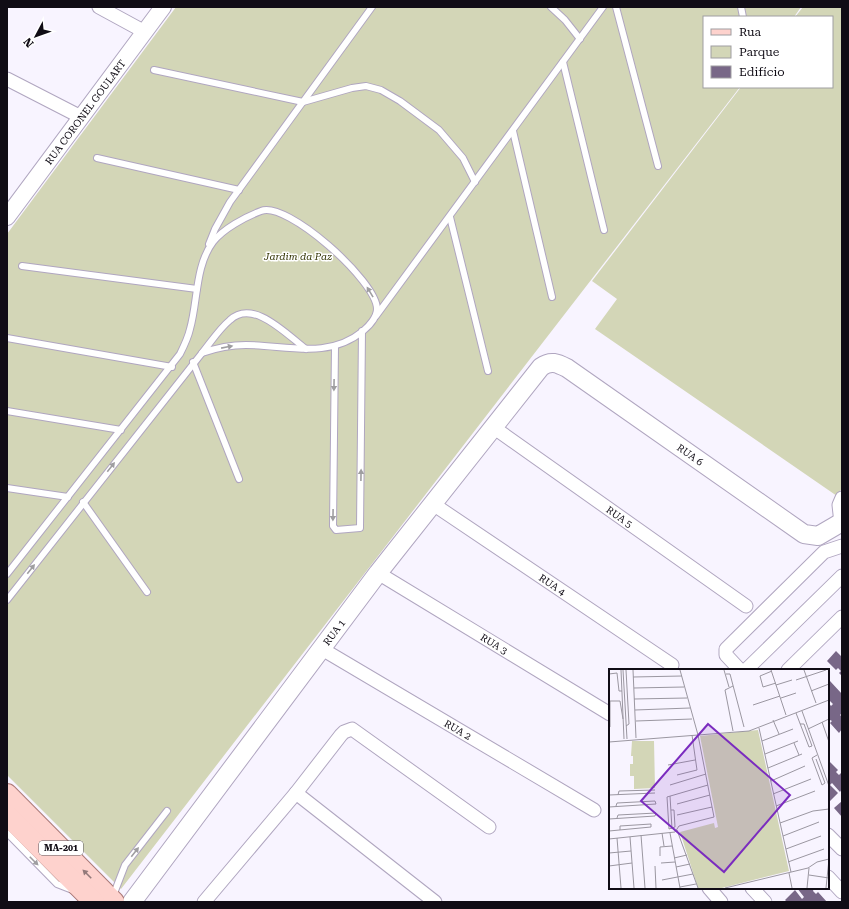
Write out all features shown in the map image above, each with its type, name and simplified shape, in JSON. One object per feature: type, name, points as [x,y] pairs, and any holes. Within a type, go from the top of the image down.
[{"type":"main road","name":"RUA 6","points":[[541,367],[551,362],[567,368],[804,534],[818,536],[841,523]]},
{"type":"main road","name":"RUA 1","points":[[132,902],[378,574],[541,367]]},
{"type":"main road","name":"MA-201","points":[[7,794],[102,900]]},
{"type":"main road","name":"MA-201","points":[[7,815],[102,900]]},
{"type":"street","points":[[99,7],[145,32]]},
{"type":"street","name":"RUA CORONEL GOULART","points":[[10,209],[163,7]]},
{"type":"street","points":[[7,79],[81,117]]},
{"type":"street","name":"RUA 5","points":[[493,427],[746,606]]},
{"type":"street","points":[[841,523],[839,504],[842,498]]},
{"type":"street","name":"RUA 4","points":[[433,504],[672,665]]},
{"type":"street","points":[[739,669],[726,655],[726,649],[824,552],[842,546]]},
{"type":"street","name":"RUA 3","points":[[378,574],[609,713]]},
{"type":"street","points":[[747,669],[842,576]]},
{"type":"street","points":[[789,669],[842,617]]},
{"type":"street","name":"RUA 2","points":[[322,649],[594,810]]},
{"type":"street","points":[[204,902],[296,793],[344,732],[352,730],[489,827]]},
{"type":"street","points":[[296,793],[436,902]]},
{"type":"street","points":[[829,836],[842,849]]},
{"type":"street","points":[[829,878],[842,892]]},
{"type":"street","points":[[710,889],[722,902]]},
{"type":"street","points":[[753,889],[765,902]]},
{"type":"lane","points":[[7,574],[172,367],[187,340],[206,253],[221,217],[372,7]]},
{"type":"lane","points":[[552,7],[580,39]]},
{"type":"lane","points":[[202,353],[246,345],[306,350],[335,346],[362,331],[371,322],[450,217],[603,7]]},
{"type":"lane","points":[[616,7],[658,166]]},
{"type":"lane","points":[[563,62],[604,230]]},
{"type":"lane","points":[[154,70],[303,102],[352,88],[366,86],[381,90],[400,101],[439,130],[463,158],[475,182]]},
{"type":"lane","points":[[513,131],[552,297]]},
{"type":"lane","points":[[97,158],[239,190]]},
{"type":"lane","points":[[206,253],[214,241],[221,235],[250,216],[262,210],[270,209],[281,212],[290,217],[337,253],[356,271],[374,298],[377,306],[375,315],[371,322]]},
{"type":"lane","points":[[450,217],[488,371]]},
{"type":"lane","points":[[22,266],[197,289]]},
{"type":"lane","points":[[7,600],[193,362],[230,320],[242,314],[251,313],[266,318],[306,350]]},
{"type":"lane","points":[[335,346],[333,526],[336,530],[360,528],[362,331]]},
{"type":"lane","points":[[7,338],[172,367]]},
{"type":"lane","points":[[193,362],[239,479]]},
{"type":"lane","points":[[7,411],[121,430]]},
{"type":"lane","points":[[7,488],[68,497]]},
{"type":"lane","points":[[83,502],[147,592]]},
{"type":"lane","points":[[7,833],[62,888],[102,900],[125,865],[167,811]]},
{"type":"green space","name":"Jardim da Paz","points":[[176,7],[801,7],[795,16],[703,16],[703,88],[739,88],[121,889],[7,775],[7,234]]},
{"type":"green space","points":[[803,7],[842,7],[842,488],[837,496],[595,329],[617,299],[592,281],[740,88],[833,88],[833,16],[796,16]]},
{"type":"building","points":[[836,651],[842,657],[842,676],[839,673],[841,671],[838,668],[836,670],[827,661]]},
{"type":"building","points":[[830,681],[842,694],[842,713],[840,715],[842,717],[842,729],[839,733],[830,723],[832,721],[829,720],[829,703],[831,706],[833,704],[829,700]]},
{"type":"building","points":[[829,761],[838,770],[836,772],[839,775],[841,773],[842,774],[842,789],[840,792],[832,783],[830,785],[838,793],[829,802]]},
{"type":"building","points":[[842,801],[842,817],[834,808]]},
{"type":"building","points":[[798,889],[814,889],[813,891],[816,894],[818,892],[827,902],[787,902],[785,900],[795,890],[802,899],[804,897]]}]
